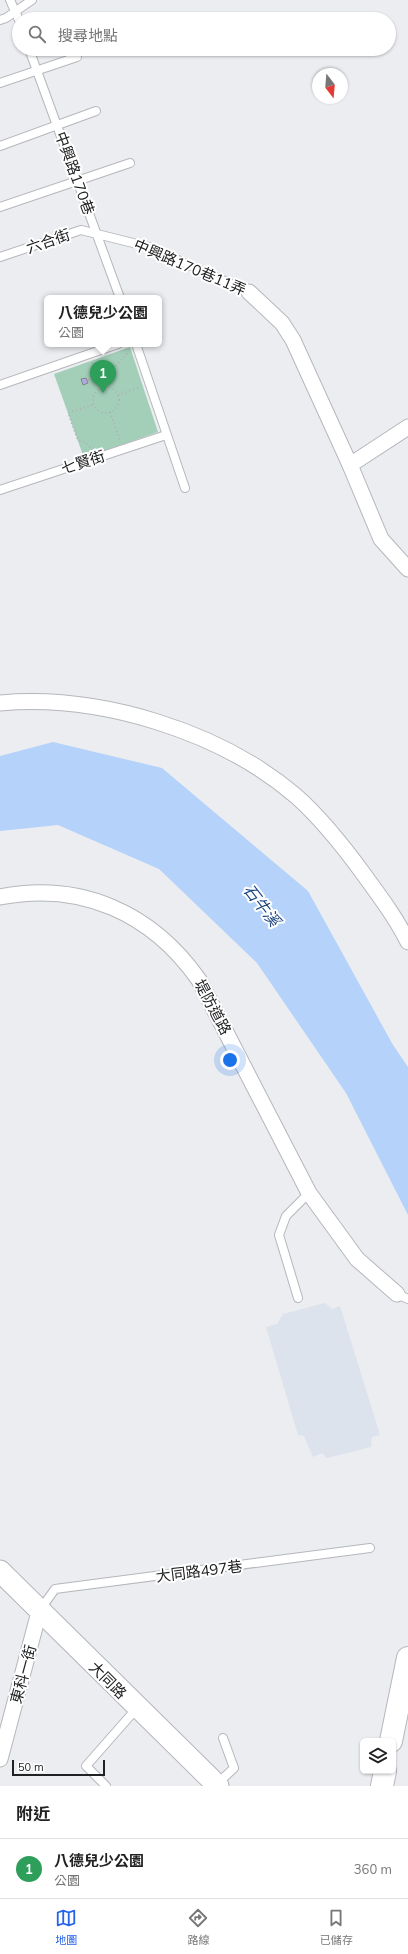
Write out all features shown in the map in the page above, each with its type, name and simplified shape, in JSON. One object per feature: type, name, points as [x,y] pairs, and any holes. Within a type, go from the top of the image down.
[{"type":"highway","points":[[392,1738],[408,1658]]},
{"type":"highway","points":[[382,1786],[384,1774]]},
{"type":"main road","name":"大同路","points":[[0,1572],[39,1612],[217,1785]]},
{"type":"street","name":"中興路170巷11弄","points":[[250,292],[282,323],[293,340],[350,465],[381,539],[408,569]]},
{"type":"street","points":[[350,465],[408,427]]},
{"type":"street","points":[[0,703],[36,701],[66,703],[116,711],[186,732],[242,758],[295,795],[320,817],[346,849],[397,920],[408,942]]},
{"type":"street","name":"堤防道路","points":[[0,897],[14,894],[67,894],[102,903],[119,910],[150,928],[177,951],[199,980],[309,1193],[357,1259],[402,1297]]},
{"type":"street","name":"東科一街","points":[[0,1759],[39,1612]]},
{"type":"lane","points":[[10,0],[16,11],[32,0]]},
{"type":"lane","points":[[0,20],[12,13]]},
{"type":"lane","name":"中興路170巷","points":[[31,56],[119,295]]},
{"type":"lane","points":[[0,83],[77,57]]},
{"type":"lane","points":[[0,146],[96,112]]},
{"type":"lane","points":[[0,207],[130,163]]},
{"type":"lane","name":"六合街","points":[[0,257],[81,230],[97,233]]},
{"type":"lane","name":"中興路170巷11弄","points":[[97,233],[149,247],[250,292]]},
{"type":"lane","points":[[0,385],[109,347]]},
{"type":"lane","points":[[137,347],[185,488]]},
{"type":"lane","name":"七賢街","points":[[0,490],[166,435]]},
{"type":"lane","points":[[298,1298],[279,1235],[286,1216],[309,1193]]},
{"type":"lane","name":"大同路497巷","points":[[39,1612],[55,1589],[370,1548]]},
{"type":"lane","points":[[106,1786],[86,1766],[137,1708]]},
{"type":"lane","points":[[217,1785],[234,1768],[223,1738]]},
{"type":"path","points":[[89,354],[101,387]]},
{"type":"path","points":[[88,380],[109,373],[128,354]]},
{"type":"path","points":[[118,395],[149,384]]},
{"type":"path","points":[[102,387],[110,387],[116,392],[119,400],[116,407],[110,412],[101,412],[94,404],[93,396],[102,387]]},
{"type":"path","points":[[94,404],[68,413],[78,440],[88,444],[94,453]]},
{"type":"path","points":[[110,412],[123,449]]},
{"type":"shaded area","points":[[325,1303],[332,1309],[340,1306],[380,1435],[372,1437],[371,1447],[327,1458],[322,1453],[313,1457],[304,1436],[298,1435],[266,1327],[277,1324],[283,1314]]},
{"type":"green space","points":[[130,347],[158,432],[84,458],[54,374]]},
{"type":"water","name":"石牛溪","points":[[53,742],[162,768],[308,891],[393,1045],[408,1067],[408,1215],[346,1093],[257,963],[159,869],[58,825],[0,831],[0,756]]},
{"type":"building","points":[[86,378],[88,383],[83,385],[81,379]]},
{"type":"place","name":"八德兒少公園","points":[[103,393]]}]
